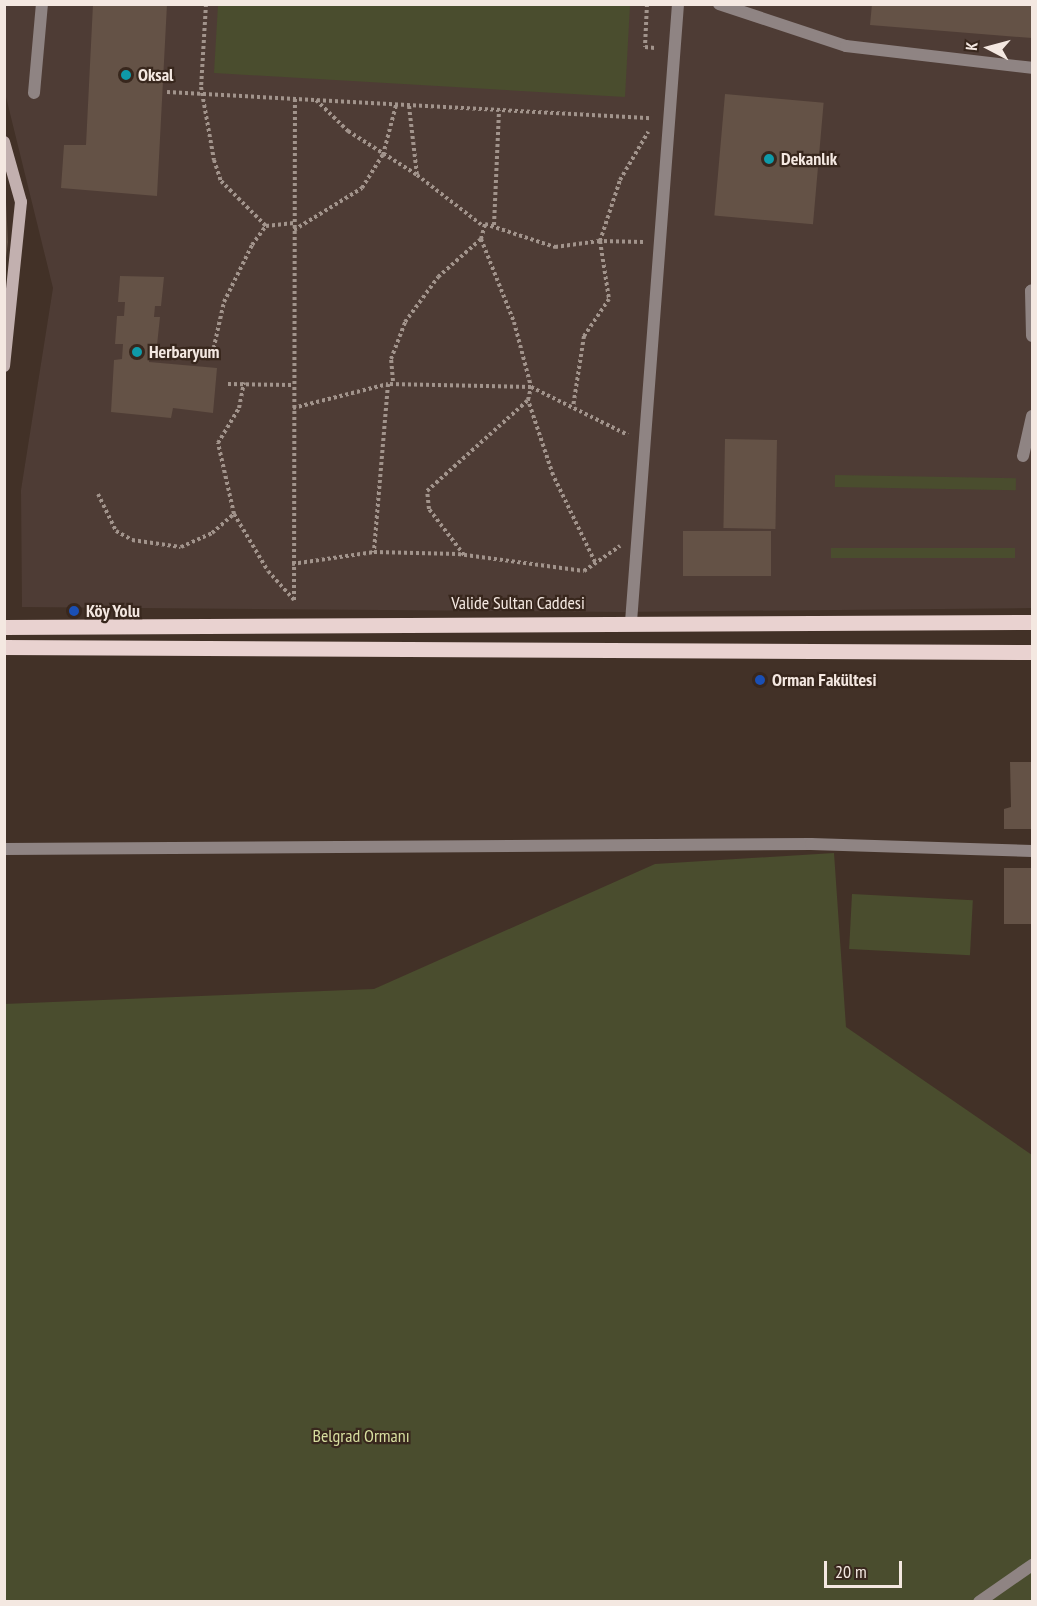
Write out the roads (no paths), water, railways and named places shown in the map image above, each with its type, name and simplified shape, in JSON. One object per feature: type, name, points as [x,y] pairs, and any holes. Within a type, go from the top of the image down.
[{"type":"main road","points":[[4,142],[21,202],[5,364]]},
{"type":"main road","points":[[631,622],[631,648]]},
{"type":"main road","name":"Valide Sultan Caddesi","points":[[4,627],[631,622],[1032,622]]},
{"type":"main road","points":[[4,647],[1032,651]]},
{"type":"street","points":[[34,93],[42,4]]},
{"type":"street","points":[[631,622],[678,4]]},
{"type":"street","points":[[719,4],[846,46],[1032,68]]},
{"type":"street","points":[[1032,291],[1032,336]]},
{"type":"street","points":[[1023,456],[1032,416]]},
{"type":"street","points":[[4,849],[812,844],[1032,851]]},
{"type":"street","points":[[979,1602],[1032,1565]]},
{"type":"place","name":"Oksal","points":[[126,75]]},
{"type":"place","name":"Dekanlık","points":[[769,159]]},
{"type":"place","name":"Herbaryum","points":[[137,352]]},
{"type":"place","name":"Köy Yolu","points":[[74,611]]},
{"type":"place","name":"Orman Fakültesi","points":[[760,680]]},
{"type":"park label","name":"Belgrad Ormanı","points":[[361,1436]]}]
